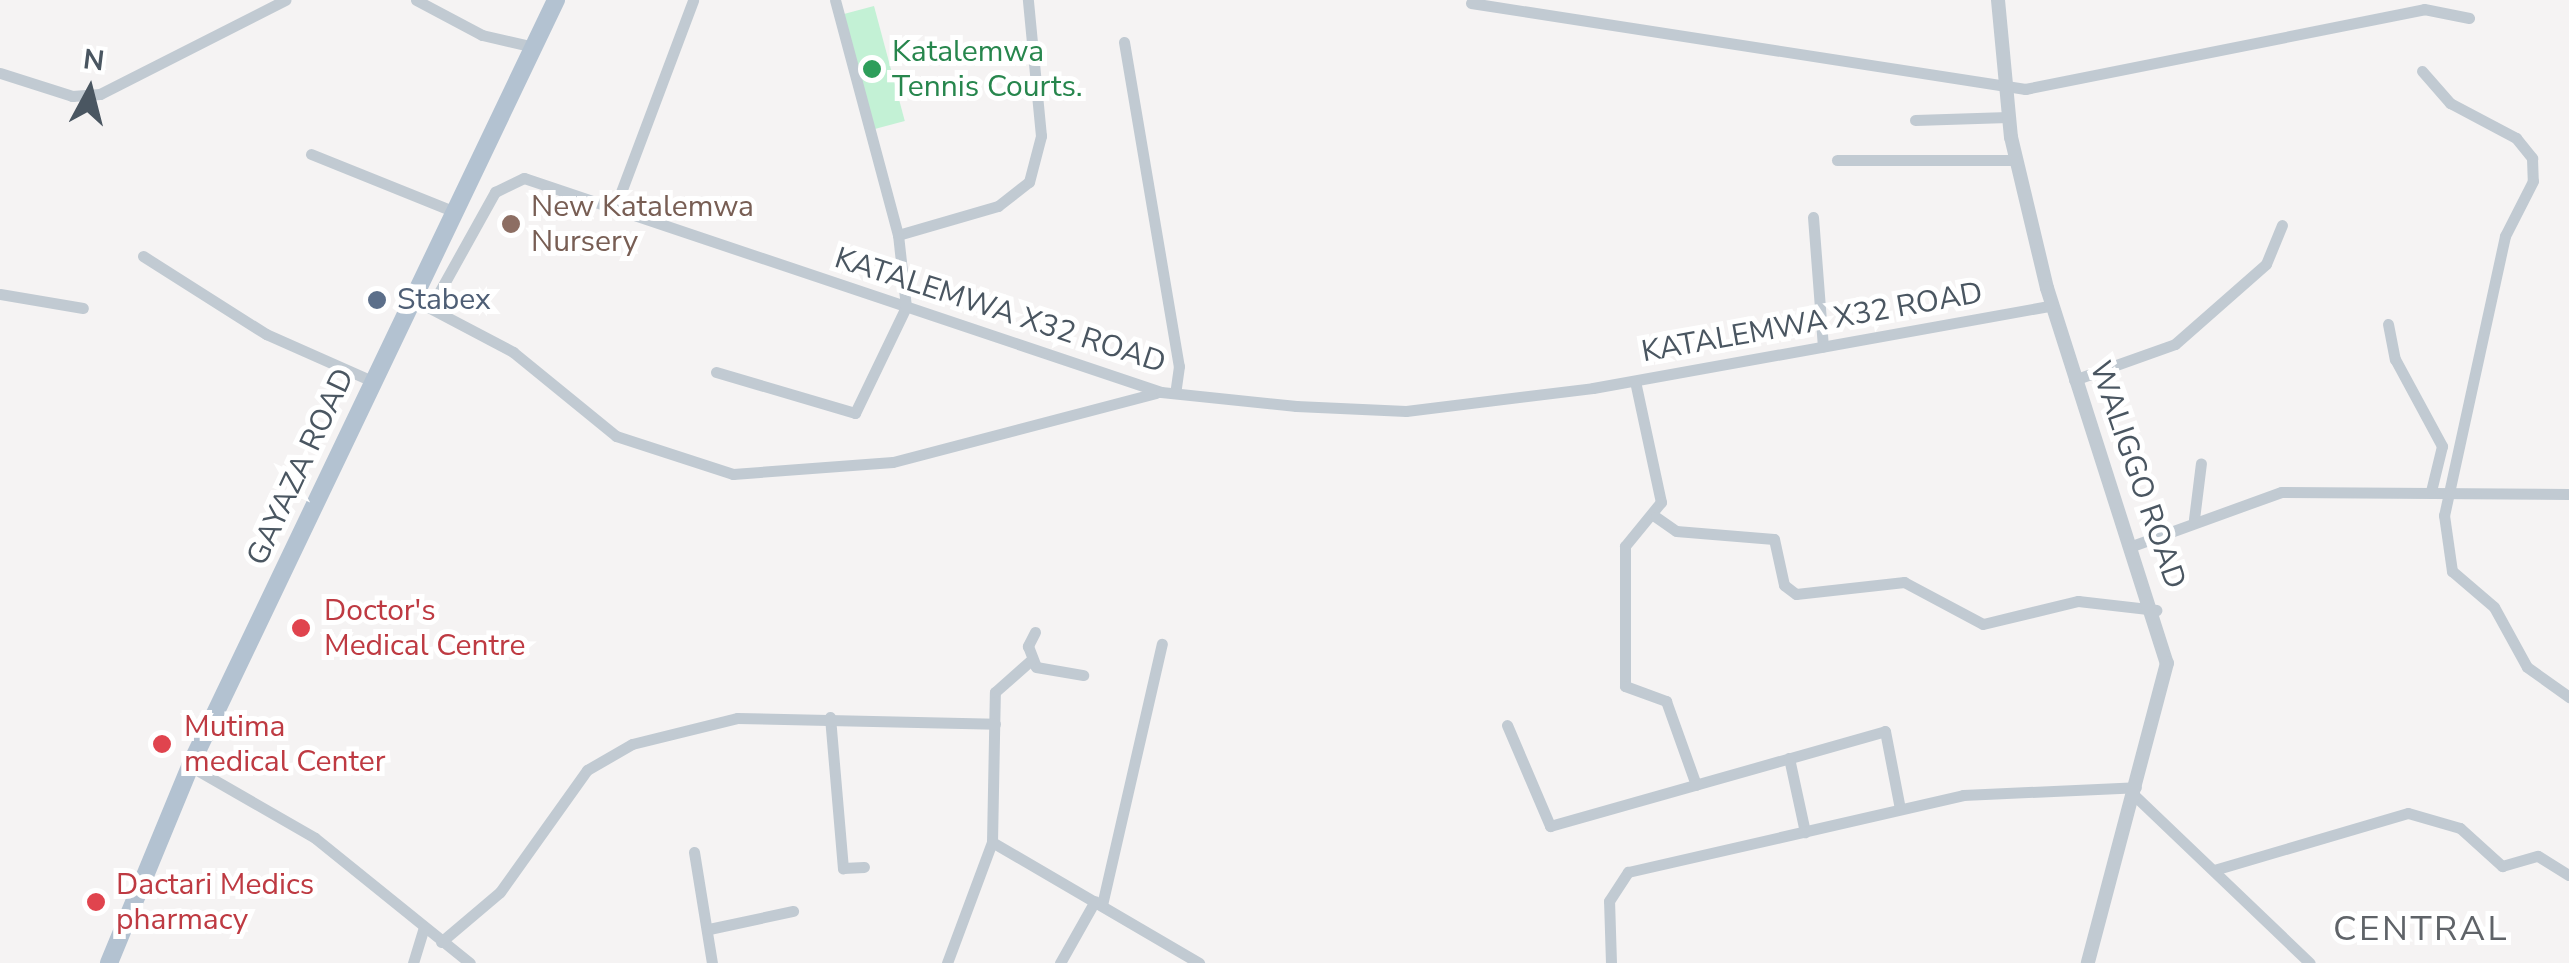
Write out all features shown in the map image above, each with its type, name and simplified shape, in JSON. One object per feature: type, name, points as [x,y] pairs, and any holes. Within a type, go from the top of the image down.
[{"type":"main road","name":"GAYAZA ROAD","points":[[108,963],[190,766],[556,0]]},
{"type":"street","points":[[0,73],[72,96],[100,94],[285,0]]},
{"type":"street","points":[[416,0],[482,34],[534,47]]},
{"type":"street","points":[[615,208],[692,0]]},
{"type":"street","points":[[716,372],[855,413],[906,307],[898,235],[835,0]]},
{"type":"street","points":[[898,235],[978,214],[1030,182],[1040,136],[1028,0]]},
{"type":"street","name":"WALIGGO ROAD","points":[[1998,0],[2008,117],[2052,305],[2074,380],[2156,610],[2167,663],[2088,963]]},
{"type":"street","points":[[1471,3],[1526,5],[2005,81],[2025,89],[2424,9],[2469,18]]},
{"type":"street","points":[[1124,42],[1179,366],[1175,393]]},
{"type":"street","points":[[2422,71],[2450,103],[2516,138],[2533,164],[2505,236],[2478,381],[2437,492]]},
{"type":"street","points":[[1915,120],[2008,117]]},
{"type":"street","points":[[312,154],[454,212]]},
{"type":"street","points":[[1837,160],[2016,160]]},
{"type":"street","name":"KATALEMWA X32 ROAD","points":[[431,307],[504,184],[538,181],[1161,392],[1382,412],[1635,381],[2052,305]]},
{"type":"street","points":[[1814,216],[1823,347]]},
{"type":"street","points":[[2074,380],[2175,344],[2266,264],[2282,225]]},
{"type":"street","points":[[143,256],[266,334],[372,381]]},
{"type":"street","points":[[0,294],[83,308]]},
{"type":"street","points":[[411,302],[431,307],[513,352],[616,436],[732,474],[893,462],[1161,392]]},
{"type":"street","points":[[2388,324],[2395,359],[2445,458],[2437,492],[2452,571],[2494,608],[2527,667],[2569,696]]},
{"type":"street","points":[[1635,381],[1659,487],[1656,517],[1624,546],[1625,686],[1666,700],[1696,785]]},
{"type":"street","points":[[2194,519],[2201,463]]},
{"type":"street","points":[[2132,546],[2194,519],[2281,492],[2569,494]]},
{"type":"street","points":[[1656,517],[1676,532],[1774,539],[1784,586],[1796,594],[1904,582],[1983,624],[2078,602],[2156,610]]},
{"type":"street","points":[[947,963],[992,842],[999,685],[1030,661],[1035,632]]},
{"type":"street","points":[[1060,963],[1099,903],[1162,644]]},
{"type":"street","points":[[1030,661],[1052,676],[1083,674]]},
{"type":"street","points":[[442,942],[500,892],[597,762],[687,725],[830,717],[995,724]]},
{"type":"street","points":[[830,717],[843,868],[864,866]]},
{"type":"street","points":[[1507,725],[1550,826],[1888,731],[1900,809]]},
{"type":"street","points":[[1790,758],[1805,832]]},
{"type":"street","points":[[190,766],[315,838],[470,963]]},
{"type":"street","points":[[1611,963],[1609,901],[1628,872],[1963,795],[2135,791],[2310,963]]},
{"type":"street","points":[[2214,870],[2408,812],[2460,828],[2502,866],[2538,856],[2569,875]]},
{"type":"street","points":[[992,842],[1198,963]]},
{"type":"street","points":[[694,852],[710,930],[712,963]]},
{"type":"street","points":[[710,930],[793,911]]},
{"type":"street","points":[[413,963],[424,928]]},
{"type":"green space","name":"Katalemwa Tennis Courts.","points":[[874,6],[905,121],[870,130],[839,15]]},
{"type":"place","name":"Katalemwa Tennis Courts.","points":[[872,69]]},
{"type":"place","name":"New Katalemwa Nursery","points":[[511,224]]},
{"type":"place","name":"Stabex","points":[[377,300]]},
{"type":"place","name":"Doctor's Medical Centre","points":[[301,628]]},
{"type":"place","name":"Mutima medical Center","points":[[162,744]]},
{"type":"place","name":"Dactari Medics pharmacy","points":[[96,902]]},
{"type":"district","name":"CENTRAL","points":[[2421,929]]}]
